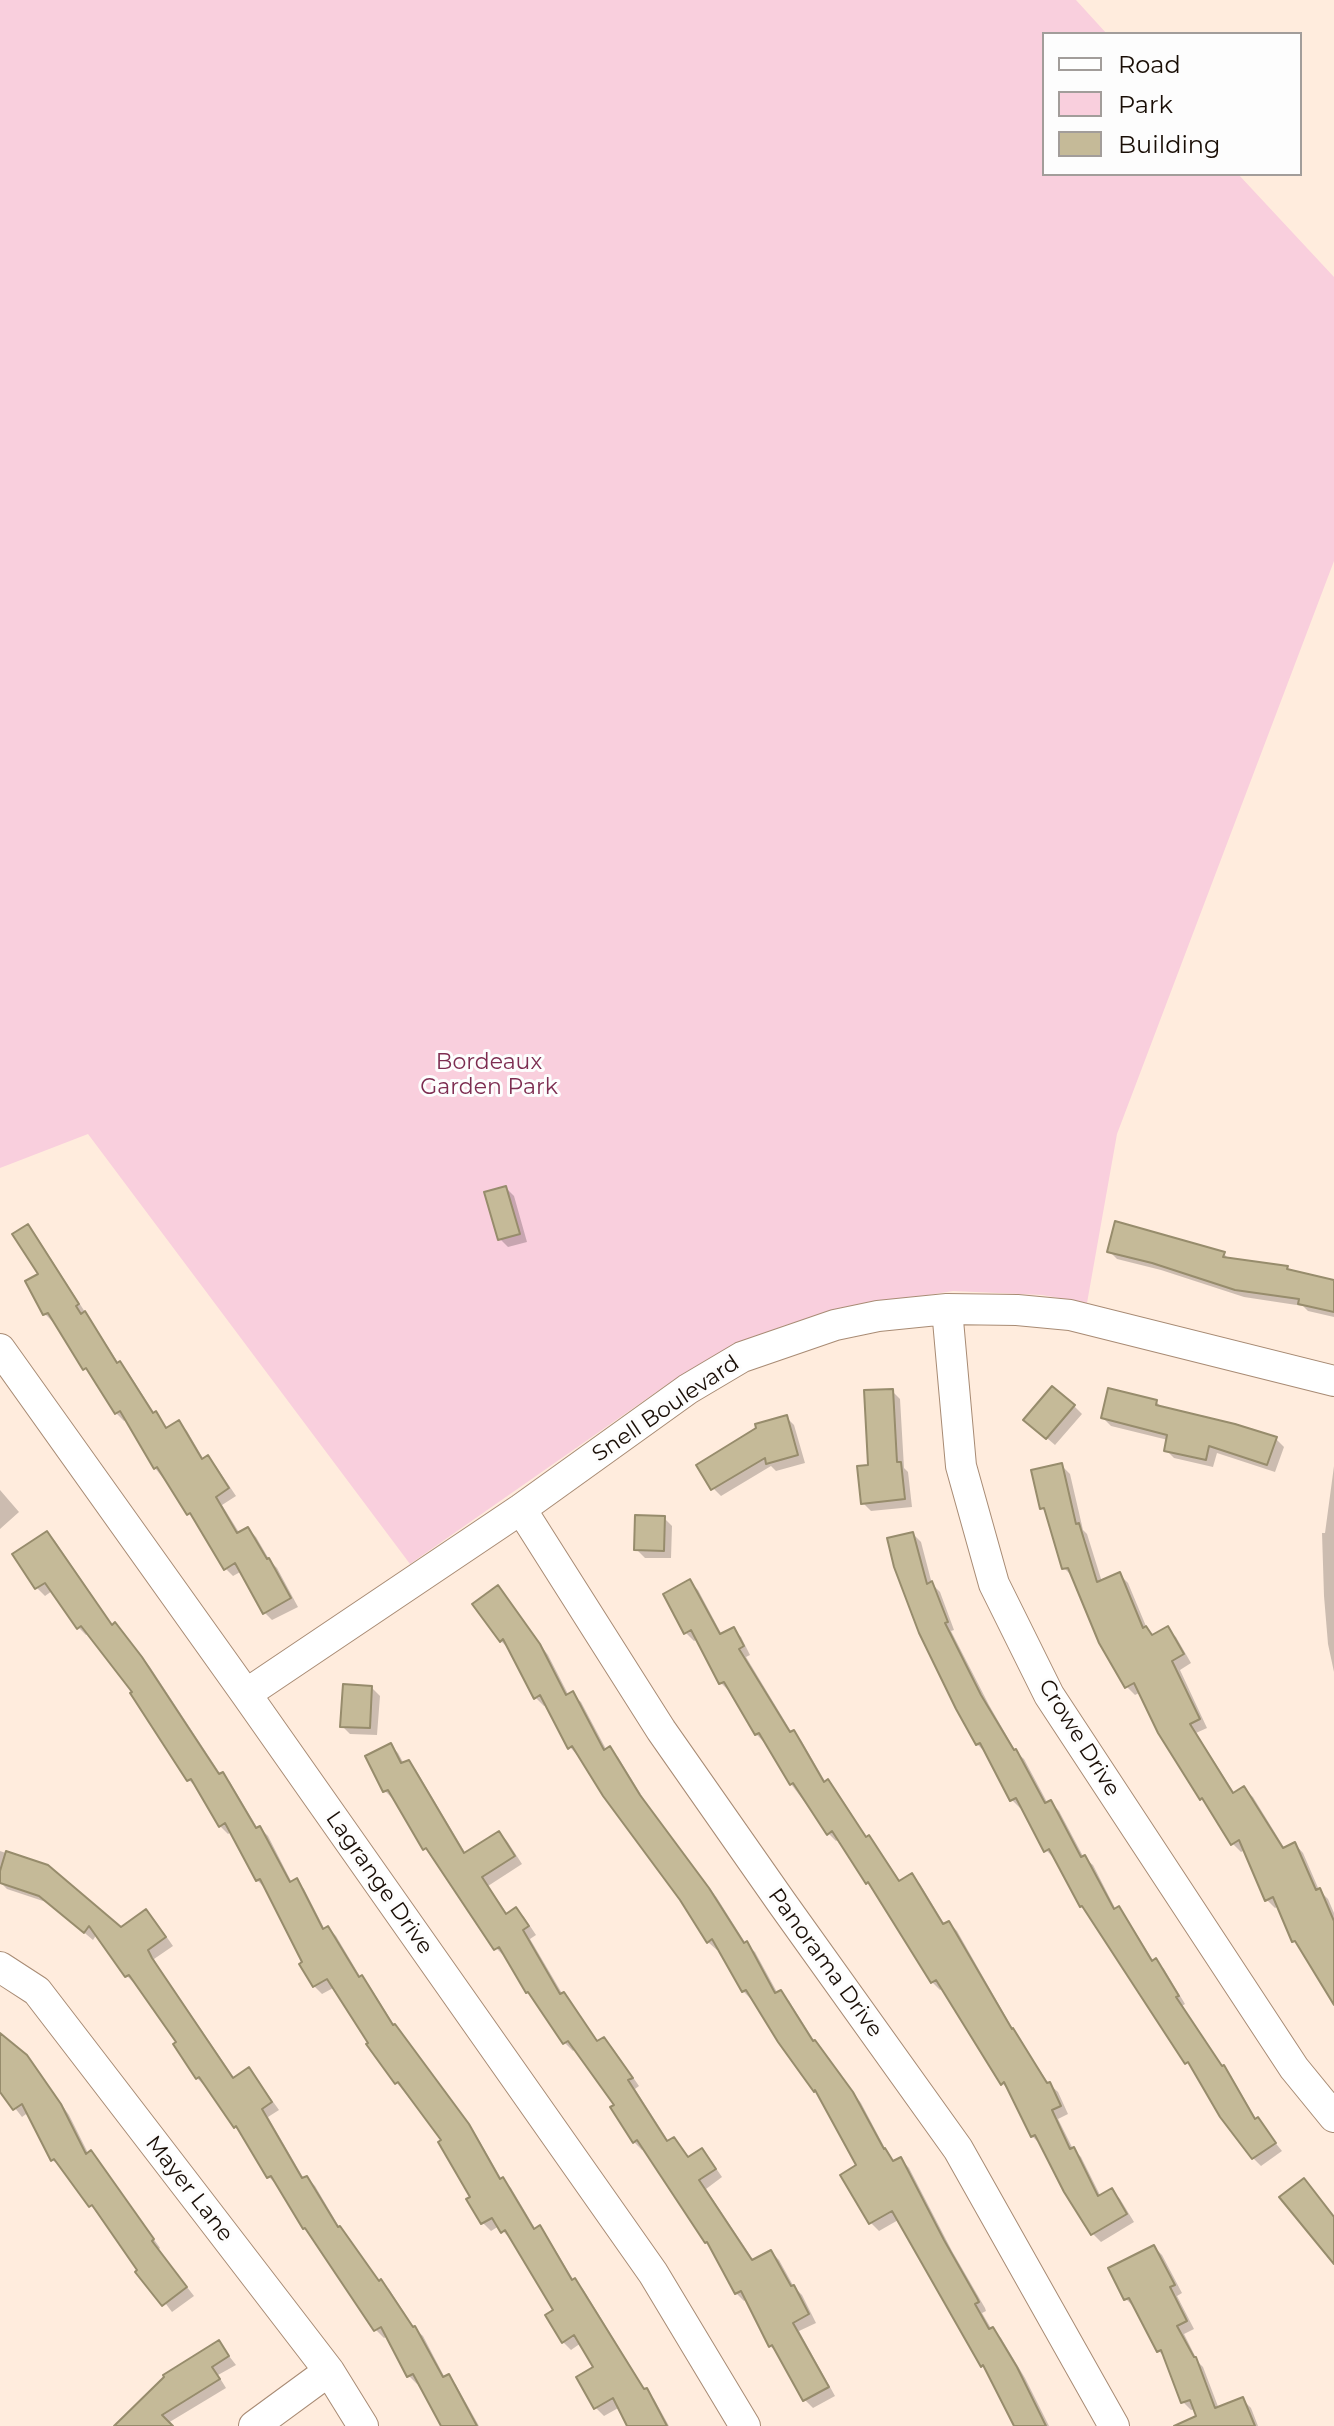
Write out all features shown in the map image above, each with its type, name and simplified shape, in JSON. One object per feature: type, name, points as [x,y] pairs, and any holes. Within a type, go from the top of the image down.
[{"type":"street","name":"Snell Boulevard","points":[[246,1694],[521,1509],[688,1389],[742,1357],[835,1325],[878,1316],[947,1309],[1017,1310],[1070,1315],[1334,1381]]},
{"type":"street","name":"Crowe Drive","points":[[947,1309],[961,1466],[994,1584],[1049,1695],[1294,2068],[1334,2117]]},
{"type":"street","name":"Lagrange Drive","points":[[5,1366],[246,1694],[653,2273],[745,2426]]},
{"type":"street","name":"Panorama Drive","points":[[521,1509],[661,1730],[958,2149],[1114,2426]]},
{"type":"street","name":"Mayer Lane","points":[[0,1967],[37,1991],[329,2371],[363,2426]]},
{"type":"street","points":[[254,2426],[329,2371]]},
{"type":"green space","name":"Bordeaux Garden Park","points":[[0,0],[1076,0],[1105,32],[1042,32],[1042,176],[1240,176],[1334,277],[1334,561],[1117,1134],[1087,1303],[1042,1295],[953,1291],[834,1310],[783,1326],[745,1341],[672,1381],[410,1564],[88,1134],[0,1168]]},
{"type":"building","points":[[506,1186],[520,1234],[498,1240],[484,1192]]},
{"type":"building","points":[[1115,1221],[1225,1252],[1223,1257],[1288,1266],[1287,1269],[1334,1280],[1334,1312],[1298,1304],[1299,1299],[1235,1290],[1107,1252]]},
{"type":"building","points":[[28,1224],[79,1304],[76,1306],[81,1314],[85,1311],[153,1413],[156,1411],[166,1428],[179,1420],[202,1459],[208,1455],[229,1488],[216,1497],[237,1533],[248,1527],[291,1598],[263,1614],[235,1563],[224,1570],[190,1513],[187,1515],[157,1467],[154,1469],[120,1411],[115,1414],[48,1313],[43,1315],[25,1281],[38,1274],[12,1234]]},
{"type":"building","points":[[1052,1386],[1075,1405],[1046,1439],[1023,1420]]},
{"type":"building","points":[[1108,1388],[1157,1400],[1156,1405],[1277,1437],[1267,1465],[1209,1446],[1206,1460],[1164,1451],[1167,1435],[1101,1418]]},
{"type":"building","points":[[893,1389],[897,1462],[901,1462],[905,1499],[861,1504],[857,1466],[868,1465],[864,1390]]},
{"type":"building","points":[[787,1415],[798,1455],[766,1464],[765,1458],[711,1490],[696,1465],[756,1428],[755,1424]]},
{"type":"building","points":[[1062,1463],[1076,1524],[1079,1523],[1097,1582],[1120,1572],[1143,1628],[1146,1626],[1152,1635],[1168,1626],[1184,1654],[1172,1661],[1200,1719],[1190,1724],[1233,1793],[1244,1786],[1283,1848],[1295,1842],[1316,1890],[1320,1888],[1334,1921],[1334,2005],[1295,1941],[1292,1942],[1273,1897],[1265,1901],[1239,1840],[1231,1845],[1158,1733],[1134,1683],[1125,1688],[1099,1643],[1068,1568],[1062,1569],[1044,1508],[1040,1509],[1031,1470]]},
{"type":"building","points":[[635,1515],[665,1516],[664,1551],[634,1550]]},
{"type":"building","points":[[47,1531],[112,1625],[115,1622],[142,1657],[219,1774],[223,1772],[256,1828],[260,1826],[290,1882],[297,1878],[323,1929],[328,1926],[393,2025],[469,2124],[500,2179],[503,2177],[534,2229],[540,2225],[572,2280],[575,2278],[644,2389],[647,2388],[667,2426],[627,2426],[613,2398],[594,2409],[576,2377],[593,2367],[574,2335],[562,2343],[545,2315],[553,2310],[505,2230],[501,2233],[492,2218],[481,2224],[466,2199],[470,2197],[438,2142],[441,2140],[366,2044],[327,1979],[313,1987],[299,1964],[302,1962],[260,1879],[256,1881],[225,1823],[219,1827],[191,1779],[187,1781],[132,1692],[81,1626],[77,1629],[45,1583],[35,1589],[12,1554]]},
{"type":"building","points":[[913,1532],[927,1584],[932,1581],[948,1622],[945,1623],[981,1695],[1016,1749],[1045,1803],[1051,1800],[1081,1857],[1085,1855],[1114,1909],[1119,1906],[1152,1961],[1156,1958],[1179,1996],[1176,1997],[1224,2065],[1255,2119],[1258,2117],[1276,2143],[1252,2159],[1220,2117],[1188,2062],[1185,2064],[1080,1907],[1049,1849],[1044,1852],[1016,1798],[1010,1801],[980,1743],[976,1745],[956,1709],[919,1633],[894,1567],[887,1538]]},
{"type":"building","points":[[690,1579],[720,1634],[734,1627],[744,1646],[739,1649],[790,1732],[794,1730],[824,1782],[828,1779],[899,1881],[912,1873],[943,1924],[949,1921],[1012,2029],[1047,2083],[1050,2082],[1061,2106],[1052,2110],[1070,2149],[1074,2147],[1098,2196],[1112,2188],[1127,2214],[1091,2235],[1064,2192],[1035,2135],[1031,2137],[1004,2082],[1001,2085],[936,1980],[931,1983],[832,1831],[827,1835],[793,1783],[790,1785],[759,1733],[755,1735],[724,1682],[719,1684],[691,1630],[684,1634],[663,1594]]},
{"type":"building","points":[[498,1585],[540,1644],[566,1695],[573,1691],[604,1750],[610,1746],[640,1795],[709,1888],[744,1943],[747,1941],[775,1993],[781,1990],[813,2041],[853,2092],[884,2149],[893,2161],[901,2157],[977,2298],[979,2302],[975,2304],[1017,2367],[1046,2426],[1014,2426],[983,2365],[981,2367],[892,2211],[869,2224],[840,2175],[856,2165],[815,2090],[778,2042],[746,1990],[742,1992],[712,1939],[707,1943],[680,1900],[603,1796],[572,1746],[568,1749],[540,1695],[534,1699],[503,1639],[500,1642],[472,1604]]},
{"type":"building","points":[[343,1684],[372,1686],[370,1728],[340,1727]]},
{"type":"building","points":[[391,1743],[401,1763],[409,1760],[464,1853],[499,1831],[515,1856],[482,1877],[506,1914],[516,1907],[529,1926],[523,1930],[560,1994],[564,1992],[597,2041],[604,2037],[633,2078],[628,2080],[667,2141],[674,2137],[688,2157],[702,2148],[716,2169],[699,2180],[752,2260],[771,2250],[791,2286],[794,2285],[809,2314],[793,2323],[829,2387],[803,2401],[772,2345],[769,2347],[741,2291],[735,2294],[707,2242],[637,2140],[633,2143],[610,2107],[614,2105],[568,2041],[563,2044],[526,1993],[499,1947],[494,1950],[426,1848],[423,1850],[388,1790],[383,1792],[365,1756]]},
{"type":"building","points":[[6,1851],[48,1865],[121,1927],[146,1909],[166,1937],[148,1950],[152,1958],[233,2078],[249,2067],[272,2102],[262,2109],[302,2178],[307,2176],[338,2227],[415,2326],[443,2377],[449,2374],[477,2426],[441,2426],[413,2374],[407,2377],[381,2327],[374,2331],[303,2229],[271,2176],[267,2178],[236,2126],[234,2128],[199,2077],[196,2079],[173,2044],[176,2042],[129,1975],[125,1977],[89,1926],[84,1933],[39,1896],[0,1883]]},
{"type":"building","points":[[0,2033],[27,2055],[61,2104],[86,2154],[91,2150],[187,2287],[162,2306],[135,2272],[137,2270],[92,2205],[89,2207],[54,2159],[51,2161],[22,2104],[13,2110],[0,2092]]},
{"type":"building","points":[[1304,2178],[1334,2217],[1334,2264],[1279,2197]]},
{"type":"building","points":[[1154,2245],[1175,2285],[1170,2287],[1187,2321],[1177,2326],[1196,2357],[1215,2408],[1243,2397],[1255,2426],[1174,2426],[1196,2416],[1190,2400],[1181,2403],[1161,2350],[1157,2352],[1129,2298],[1124,2300],[1108,2268]]},
{"type":"building","points":[[219,2340],[229,2356],[212,2367],[220,2379],[162,2415],[173,2426],[114,2426],[163,2375]]}]
